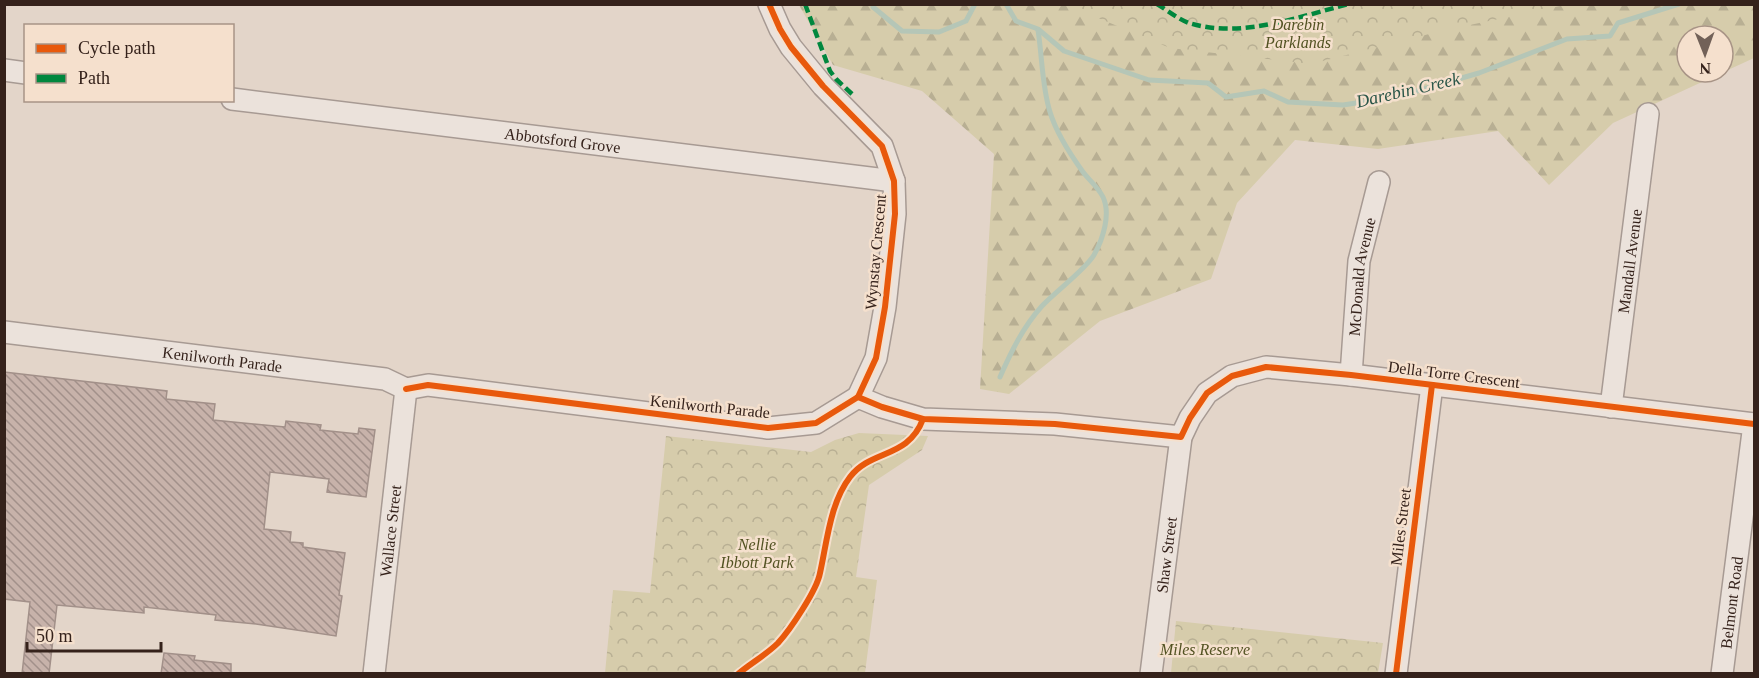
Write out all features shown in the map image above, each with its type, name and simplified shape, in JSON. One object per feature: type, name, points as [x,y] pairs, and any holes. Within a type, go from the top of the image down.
[{"type":"street","name":"Wynstay Crescent","points":[[769,4],[791,47],[823,86],[864,125],[882,146],[894,181],[893,234],[880,338],[876,358],[858,396]]},
{"type":"street","points":[[4,70],[24,73]]},
{"type":"street","name":"Abbotsford Grove","points":[[234,99],[894,181]]},
{"type":"street","name":"Mandall Avenue","points":[[1611,407],[1648,114]]},
{"type":"street","name":"McDonald Avenue","points":[[1351,375],[1359,261],[1379,182]]},
{"type":"street","name":"Kenilworth Parade","points":[[4,332],[386,379],[406,389],[428,384],[768,428],[816,423],[858,396]]},
{"type":"street","name":"Della Torre Crescent","points":[[1181,437],[1190,418],[1207,393],[1232,376],[1266,367],[1351,375],[1754,424]]},
{"type":"street","name":"Miles Street","points":[[1396,674],[1432,385]]},
{"type":"street","name":"Wallace Street","points":[[374,674],[406,389]]},
{"type":"street","points":[[858,396],[882,407],[923,419],[1055,424],[1181,437]]},
{"type":"street","name":"Belmont Road","points":[[1722,674],[1754,424]]},
{"type":"street","name":"Shaw Street","points":[[1151,674],[1181,437]]},
{"type":"green space","points":[[799,5],[1754,5],[1754,58],[1735,67],[1735,24],[1675,24],[1675,84],[1698,84],[1613,123],[1549,185],[1498,131],[1378,149],[1295,140],[1237,203],[1211,279],[1100,321],[1009,394],[980,389],[994,154],[922,91],[833,65]]},
{"type":"green space","name":"Darebin Parklands","points":[[1067,5],[1565,5],[1441,31],[1311,64],[1170,48]]},
{"type":"green space","name":"Nellie Ibbott Park","points":[[859,433],[928,436],[922,450],[869,485],[856,577],[877,580],[865,673],[605,673],[613,590],[650,593],[666,436],[811,452],[835,440]]},
{"type":"green space","name":"Miles Reserve","points":[[1176,621],[1383,643],[1378,673],[1171,673]]},
{"type":"building","points":[[4,372],[167,391],[166,399],[215,404],[213,420],[285,427],[286,421],[321,425],[320,430],[358,434],[359,428],[375,430],[366,497],[327,492],[329,479],[270,472],[264,529],[291,532],[290,542],[303,543],[303,547],[345,553],[336,636],[215,620],[216,615],[144,607],[144,613],[57,605],[49,674],[22,674],[30,602],[4,599]]},
{"type":"building","points":[[164,653],[195,656],[194,660],[231,664],[231,674],[161,674]]},
{"type":"waterway","name":"Darebin Creek","points":[[873,4],[873,7],[902,31],[939,32],[966,21],[975,4]]},
{"type":"waterway","name":"Darebin Creek","points":[[1006,4],[1016,21],[1038,29],[1064,51],[1149,80],[1208,83],[1226,97],[1264,91],[1288,102],[1343,105],[1396,97],[1479,73],[1567,39],[1610,36],[1618,23],[1679,4]]},
{"type":"waterway","points":[[1000,377],[1018,340],[1035,314],[1094,255],[1103,234],[1106,219],[1103,197],[1073,158],[1053,120],[1045,92],[1038,30]]},
{"type":"marked path","points":[[805,4],[830,71],[852,94]]},
{"type":"marked path","points":[[1157,4],[1189,23],[1229,29],[1289,20],[1349,4]]},
{"type":"cycle path","points":[[769,4],[791,47],[823,86],[882,146],[894,181],[895,214],[885,307],[876,358],[858,397]]},
{"type":"cycle path","points":[[858,397],[923,419],[1055,424],[1181,437],[1190,418],[1207,393],[1232,376],[1266,367],[1351,375],[1754,424]]},
{"type":"cycle path","points":[[406,389],[428,385],[768,428],[816,423],[858,397]]},
{"type":"cycle path","points":[[1396,674],[1432,385]]},
{"type":"cycle path","points":[[738,674],[778,643],[809,599],[818,580],[827,536],[838,499],[850,477],[868,462],[899,448],[908,441],[923,419]]}]
